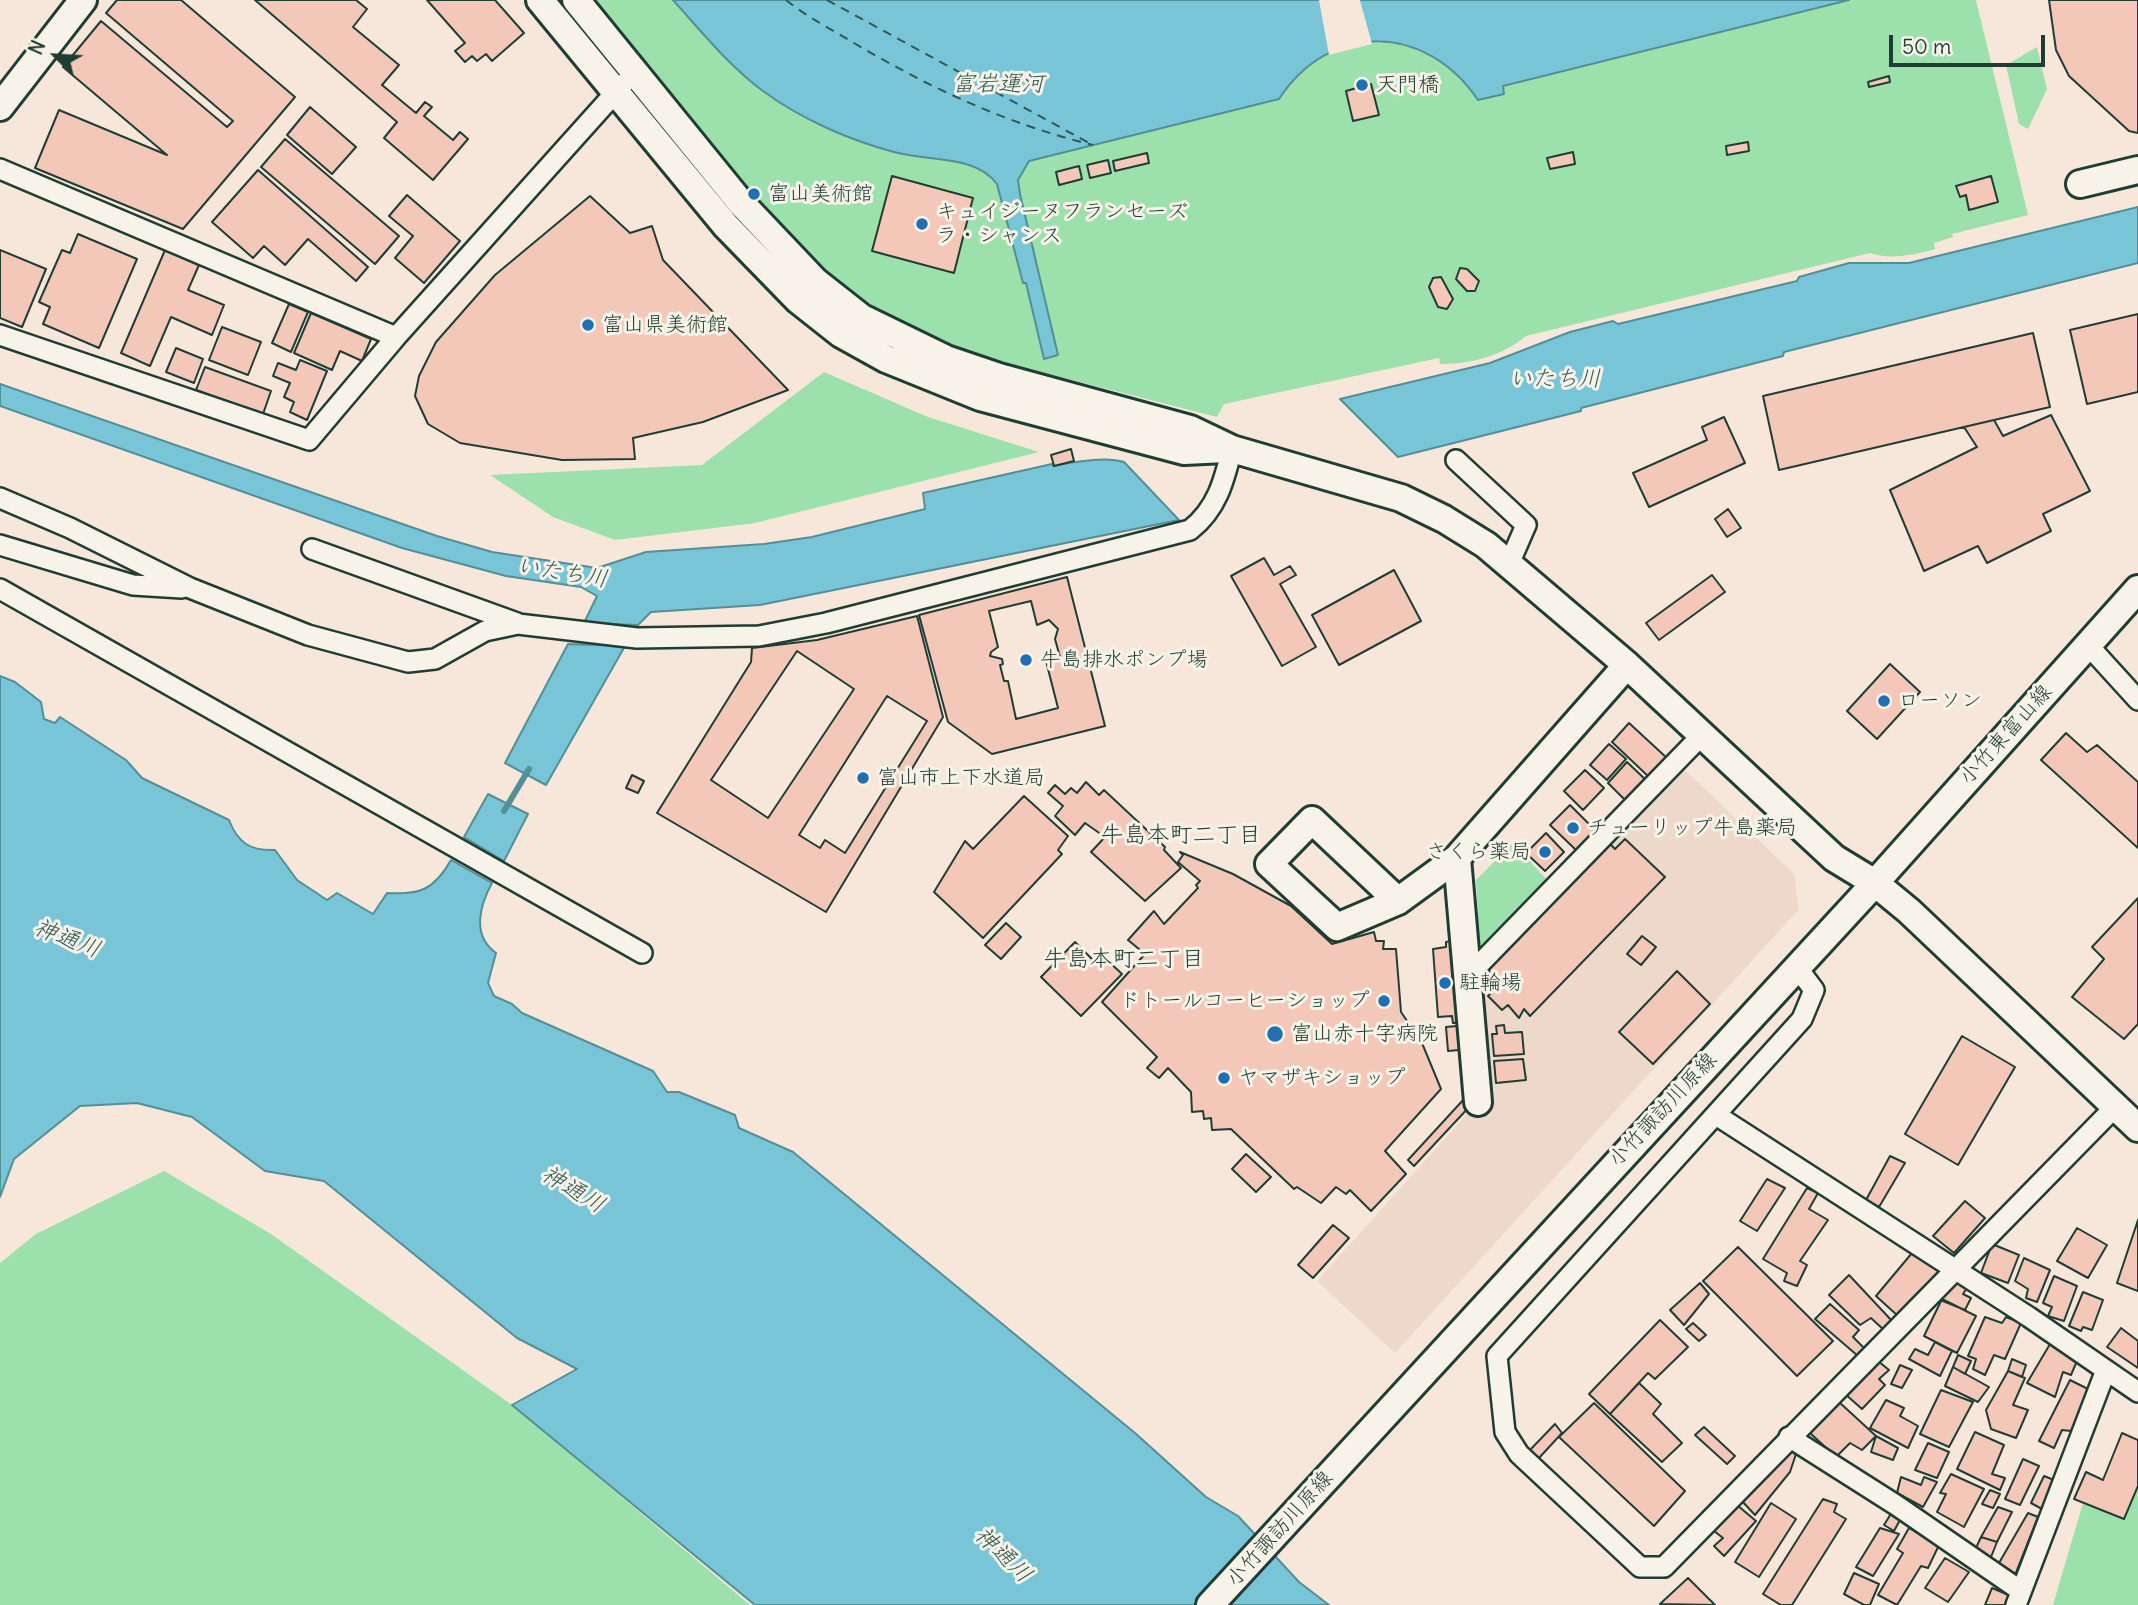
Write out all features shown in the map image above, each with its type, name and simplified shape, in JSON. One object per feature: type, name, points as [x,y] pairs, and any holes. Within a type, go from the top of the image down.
[{"type":"street","points":[[0,107],[83,0]]},
{"type":"street","points":[[540,0],[625,83]]},
{"type":"street","points":[[576,0],[625,83],[726,226],[798,300],[841,334],[886,359],[981,397],[1184,451],[1248,454],[1401,498],[1444,519],[1486,545],[1509,564],[1627,666],[1829,853],[1875,883],[1909,911],[2138,1128]]},
{"type":"street","points":[[0,335],[309,440],[396,337],[625,83]]},
{"type":"street","points":[[0,169],[396,337]]},
{"type":"street","points":[[2080,184],[2138,170]]},
{"type":"street","points":[[312,549],[518,624],[636,638],[759,636],[826,623],[1190,530],[1200,522],[1248,454]]},
{"type":"street","points":[[1456,460],[1526,525],[1509,564]]},
{"type":"street","points":[[0,498],[70,528],[190,588],[308,635],[408,662],[435,659],[485,631],[518,624]]},
{"type":"street","points":[[0,545],[133,585],[190,588]]},
{"type":"street","points":[[0,589],[642,953]]},
{"type":"street","name":"小竹東富山線","points":[[1875,883],[2138,589]]},
{"type":"street","points":[[2087,645],[2138,701]]},
{"type":"street","points":[[1398,901],[1312,820],[1269,864],[1337,927],[1398,901],[1457,859],[1627,666]]},
{"type":"street","points":[[1469,975],[1702,735]]},
{"type":"street","points":[[1457,859],[1478,1102]]},
{"type":"street","name":"小竹諏訪川原線","points":[[1210,1605],[1875,883]]},
{"type":"street","points":[[1796,966],[1814,990],[1802,1019],[1497,1356],[1506,1432],[1519,1454],[1640,1567],[1664,1567],[2115,1107]]},
{"type":"street","points":[[1716,1115],[1956,1269],[2138,1392]]},
{"type":"street","points":[[1790,1437],[1896,1505],[2018,1598],[2106,1370]]},
{"type":"shaded area","points":[[1681,766],[1794,874],[1799,909],[1395,1353],[1317,1281],[1491,1087],[1480,971]]},
{"type":"green space","points":[[590,0],[1976,0],[2028,215],[1952,234],[1953,237],[1934,243],[1935,249],[1911,255],[1870,253],[1526,336],[1507,349],[1475,360],[1440,364],[1439,358],[1224,404],[1217,417],[990,359],[918,331],[879,310],[841,284],[766,212]]},
{"type":"green space","points":[[2037,47],[2047,89],[2028,129],[2019,124],[2006,65]]},
{"type":"green space","points":[[824,372],[928,417],[1039,452],[755,523],[615,540],[553,517],[490,475],[702,465]]},
{"type":"green space","points":[[1513,843],[1550,883],[1480,956],[1476,880]]},
{"type":"green space","points":[[164,1171],[271,1234],[512,1405],[750,1605],[0,1605],[0,1263],[36,1234]]},
{"type":"green space","points":[[2138,1486],[2138,1605],[2053,1605],[2083,1503],[2124,1519]]},
{"type":"water","name":"富岩運河","points":[[673,0],[1849,0],[1503,86],[1504,94],[1478,100],[1457,75],[1432,56],[1406,45],[1378,41],[1351,45],[1324,55],[1300,73],[1279,99],[1029,161],[1018,180],[1020,194],[1058,355],[1044,359],[1026,283],[1023,283],[997,184],[988,174],[964,163],[907,155],[877,147],[826,128],[793,111],[739,71]]},
{"type":"water","name":"いたち川","points":[[2138,207],[2138,263],[1784,352],[1783,356],[1581,408],[1581,411],[1398,457],[1340,399],[1490,363],[1570,332],[1613,321],[1618,324],[1797,281],[1799,277],[1849,263],[1909,263]]},
{"type":"water","name":"いたち川","points":[[0,384],[437,536],[492,552],[597,568],[646,552],[764,544],[812,537],[925,509],[923,493],[1052,464],[1089,460],[1124,462],[1179,520],[760,605],[651,612],[638,625],[584,623],[597,596],[581,587],[506,576],[402,548],[0,406]]},
{"type":"water","name":"いたち川","points":[[568,644],[625,646],[546,785],[505,763]]},
{"type":"water","name":"神通川","points":[[0,676],[15,682],[41,702],[44,719],[55,723],[60,717],[126,760],[142,778],[229,820],[236,835],[246,844],[259,849],[275,850],[297,880],[327,900],[337,893],[373,914],[387,893],[409,893],[425,888],[438,878],[451,860],[492,883],[481,910],[480,920],[483,938],[496,953],[488,983],[494,996],[512,1004],[522,1013],[653,1071],[667,1092],[679,1092],[735,1115],[739,1128],[793,1152],[1135,1433],[1206,1497],[1238,1516],[1299,1582],[1329,1605],[755,1605],[512,1405],[577,1369],[517,1338],[324,1181],[265,1171],[192,1117],[137,1103],[80,1106],[14,1159],[0,1197]]},
{"type":"water","points":[[488,794],[528,814],[504,861],[464,837]]},
{"type":"pier","points":[[1319,0],[1360,0],[1372,44],[1329,55]]},
{"type":"building","points":[[117,0],[181,0],[295,97],[183,229],[35,168],[59,110],[167,155],[63,67],[101,21],[227,127],[233,121],[106,13]]},
{"type":"building","points":[[255,0],[356,0],[367,9],[353,27],[399,65],[382,85],[416,113],[425,102],[432,107],[424,116],[453,140],[460,132],[468,139],[433,180],[384,138],[397,122]]},
{"type":"building","points":[[427,0],[495,0],[524,33],[492,61],[486,54],[477,61],[472,56],[465,62],[455,51],[465,43]]},
{"type":"building","points":[[2049,0],[2138,0],[2138,133],[2129,131],[2069,76],[2056,50]]},
{"type":"building","points":[[1889,76],[1890,82],[1869,87],[1868,82]]},
{"type":"building","points":[[1371,84],[1379,115],[1353,121],[1346,91]]},
{"type":"building","points":[[310,107],[356,147],[332,174],[287,135]]},
{"type":"building","points":[[285,139],[399,236],[375,264],[261,167]]},
{"type":"building","points":[[1748,142],[1749,151],[1727,155],[1726,146]]},
{"type":"building","points":[[1573,152],[1575,164],[1550,169],[1547,158]]},
{"type":"building","points":[[1147,153],[1149,163],[1115,171],[1113,161]]},
{"type":"building","points":[[1108,160],[1111,173],[1090,178],[1087,165]]},
{"type":"building","points":[[1079,166],[1082,179],[1059,185],[1056,172]]},
{"type":"building","points":[[258,170],[368,267],[356,281],[308,239],[285,265],[264,246],[253,258],[212,222]]},
{"type":"building","name":"キュイジーヌフランセーズ ラ・シャンス","points":[[892,176],[973,198],[954,273],[872,251]]},
{"type":"building","points":[[1991,176],[1998,202],[1969,210],[1966,195],[1960,197],[1956,186]]},
{"type":"building","points":[[407,195],[460,241],[424,283],[395,258],[413,236],[389,216]]},
{"type":"building","name":"富山県美術館","points":[[590,196],[630,233],[652,226],[663,260],[788,390],[703,422],[633,438],[635,459],[562,460],[460,443],[428,424],[415,396],[419,376],[436,342],[495,275]]},
{"type":"building","points":[[78,234],[137,259],[99,348],[43,324],[50,307],[39,302],[62,250],[70,253]]},
{"type":"building","points":[[0,250],[46,269],[22,327],[0,318]]},
{"type":"building","points":[[165,250],[199,265],[188,290],[224,305],[212,335],[171,317],[150,366],[121,353]]},
{"type":"building","points":[[1460,268],[1467,269],[1479,281],[1475,291],[1467,291],[1456,279]]},
{"type":"building","points":[[1441,277],[1453,299],[1447,309],[1438,307],[1429,287],[1433,278]]},
{"type":"building","points":[[289,304],[308,312],[291,352],[272,343]]},
{"type":"building","points":[[311,313],[371,339],[362,361],[340,351],[332,370],[294,353]]},
{"type":"building","points":[[2138,314],[2138,392],[2087,404],[2070,330]]},
{"type":"building","points":[[222,327],[261,342],[248,375],[209,360]]},
{"type":"building","points":[[2033,333],[2050,407],[1779,470],[1763,396]]},
{"type":"building","points":[[176,348],[203,359],[194,383],[166,372]]},
{"type":"building","points":[[300,360],[327,371],[307,420],[290,412],[294,402],[284,397],[290,383],[273,376],[278,363],[296,370]]},
{"type":"building","points":[[205,367],[271,391],[263,414],[196,390]]},
{"type":"building","points":[[2051,415],[2090,491],[2043,514],[2051,531],[1987,563],[1978,546],[1924,571],[1890,490],[1977,447],[1964,427],[1994,420],[2003,436]]},
{"type":"building","points":[[1724,417],[1745,463],[1649,507],[1633,473],[1707,440],[1702,427]]},
{"type":"building","points":[[1071,449],[1074,461],[1054,466],[1051,455]]},
{"type":"building","points":[[1728,509],[1741,528],[1727,537],[1715,519]]},
{"type":"building","points":[[1264,558],[1274,575],[1290,566],[1296,575],[1280,584],[1316,647],[1282,666],[1231,576]]},
{"type":"building","points":[[1394,570],[1421,621],[1339,665],[1312,615]]},
{"type":"building","points":[[1712,575],[1725,592],[1659,640],[1646,623]]},
{"type":"building","points":[[1067,577],[1105,726],[992,754],[948,722],[919,615]]},
{"type":"building","name":"牛島排水ポンプ場","points":[[1031,601],[1037,625],[1049,620],[1058,629],[1055,639],[1060,657],[1046,661],[1058,708],[1016,719],[1008,681],[1004,681],[1000,665],[1003,664],[1002,659],[990,656],[998,647],[989,611]]},
{"type":"building","points":[[917,616],[943,717],[826,912],[657,813],[751,662],[752,648],[817,640]]},
{"type":"building","points":[[797,651],[854,689],[768,818],[711,780]]},
{"type":"building","name":"ローソン","points":[[1890,664],[1920,692],[1877,739],[1847,711]]},
{"type":"building","name":"富山市上下水道局","points":[[887,696],[927,721],[845,853],[825,840],[820,848],[799,835]]},
{"type":"building","points":[[1629,723],[1668,759],[1650,778],[1612,742]]},
{"type":"building","points":[[2066,733],[2087,752],[2097,745],[2138,782],[2138,848],[2041,760]]},
{"type":"building","points":[[1609,744],[1626,759],[1607,780],[1590,765]]},
{"type":"building","points":[[1627,762],[1647,781],[1627,802],[1608,783]]},
{"type":"building","points":[[1585,770],[1604,788],[1583,810],[1564,791]]},
{"type":"building","points":[[632,775],[644,781],[638,793],[626,788]]},
{"type":"building","points":[[1086,782],[1099,795],[1104,790],[1165,847],[1164,850],[1181,868],[1145,901],[1091,852],[1105,837],[1085,823],[1075,835],[1055,816],[1063,806],[1048,793],[1055,785],[1065,794],[1071,788],[1077,793]]},
{"type":"building","points":[[1024,796],[1068,836],[1058,850],[1062,854],[983,938],[934,892],[965,841],[973,849]]},
{"type":"building","name":"チューリップ牛島薬局","points":[[1570,805],[1596,831],[1577,851],[1550,825]]},
{"type":"building","name":"さくら薬局","points":[[1546,833],[1564,852],[1545,871],[1526,853]]},
{"type":"building","points":[[1625,839],[1665,877],[1530,1016],[1524,1009],[1519,1018],[1508,1005],[1502,1010],[1488,996],[1499,985],[1490,977],[1489,968],[1609,843],[1615,849]]},
{"type":"building","name":"富山赤十字病院","points":[[1180,852],[1233,874],[1291,906],[1332,944],[1374,932],[1376,941],[1384,941],[1383,949],[1396,949],[1401,1012],[1422,1043],[1441,1089],[1385,1151],[1406,1174],[1371,1211],[1350,1190],[1346,1194],[1336,1187],[1321,1203],[1297,1187],[1294,1189],[1231,1129],[1212,1130],[1211,1118],[1204,1119],[1203,1111],[1192,1112],[1191,1092],[1168,1068],[1159,1078],[1147,1068],[1157,1057],[1102,1002],[1145,954],[1128,940],[1154,911],[1164,924],[1198,888],[1196,885],[1200,881],[1178,862],[1183,855]]},
{"type":"building","points":[[2138,898],[2138,1024],[2124,1039],[2072,997],[2104,959],[2092,947]]},
{"type":"building","points":[[1006,923],[1021,937],[1001,959],[985,945]]},
{"type":"building","points":[[1642,936],[1656,947],[1641,965],[1627,954]]},
{"type":"building","name":"駐輪場","points":[[1451,941],[1458,1023],[1453,1023],[1452,1016],[1438,1017],[1433,949],[1446,947],[1446,942]]},
{"type":"building","points":[[1075,942],[1100,967],[1107,960],[1122,974],[1081,1016],[1041,977]]},
{"type":"building","points":[[1677,971],[1710,1004],[1653,1064],[1619,1032]]},
{"type":"building","points":[[1504,1025],[1505,1033],[1522,1032],[1524,1054],[1494,1056],[1492,1034],[1497,1034],[1496,1026]]},
{"type":"building","points":[[1457,1026],[1459,1050],[1448,1051],[1446,1027]]},
{"type":"building","points":[[1962,1036],[2015,1067],[1958,1165],[1905,1134]]},
{"type":"building","points":[[1523,1059],[1526,1080],[1496,1083],[1494,1061]]},
{"type":"building","points":[[1464,1099],[1471,1105],[1414,1166],[1408,1160]]},
{"type":"building","points":[[1246,1154],[1271,1177],[1256,1192],[1232,1169]]},
{"type":"building","points":[[1890,1156],[1905,1163],[1879,1207],[1866,1200]]},
{"type":"building","points":[[1767,1179],[1785,1188],[1757,1231],[1740,1221]]},
{"type":"building","points":[[1807,1188],[1818,1193],[1809,1209],[1828,1220],[1800,1261],[1807,1265],[1797,1286],[1784,1281],[1787,1273],[1763,1259]]},
{"type":"building","points":[[1965,1201],[1985,1218],[1954,1253],[1933,1236]]},
{"type":"building","points":[[2138,1220],[2138,1291],[2117,1283]]},
{"type":"building","points":[[1333,1225],[1349,1238],[1313,1278],[1298,1265]]},
{"type":"building","points":[[2077,1228],[2107,1245],[2088,1278],[2057,1261]]},
{"type":"building","points":[[1992,1244],[2019,1255],[2008,1283],[1981,1273]]},
{"type":"building","points":[[1738,1247],[1833,1341],[1797,1376],[1703,1281]]},
{"type":"building","points":[[1912,1253],[1940,1272],[1898,1316],[1876,1296]]},
{"type":"building","points":[[2024,1258],[2050,1270],[2037,1302],[2026,1298],[2028,1289],[2015,1281]]},
{"type":"building","points":[[1849,1275],[1893,1322],[1885,1331],[1871,1318],[1860,1325],[1829,1295]]},
{"type":"building","points":[[2054,1276],[2077,1286],[2064,1321],[2048,1316],[2052,1307],[2043,1303]]},
{"type":"building","points":[[1954,1281],[1967,1288],[1963,1294],[1971,1298],[1965,1310],[1938,1299]]},
{"type":"building","points":[[1700,1283],[1709,1294],[1684,1325],[1670,1310]]},
{"type":"building","points":[[2083,1292],[2103,1300],[2092,1330],[2083,1327],[2081,1331],[2069,1326]]},
{"type":"building","points":[[1942,1299],[1976,1316],[1957,1353],[1924,1336]]},
{"type":"building","points":[[1830,1304],[1859,1330],[1853,1337],[1865,1349],[1858,1356],[1815,1319]]},
{"type":"building","points":[[1985,1317],[2002,1323],[2006,1317],[2021,1323],[2005,1359],[1994,1355],[1985,1375],[1973,1369],[1976,1359],[1968,1356]]},
{"type":"building","points":[[1660,1320],[1688,1347],[1655,1379],[1648,1373],[1610,1414],[1589,1394]]},
{"type":"building","points":[[1693,1323],[1706,1335],[1699,1341],[1686,1329]]},
{"type":"building","points":[[2121,1328],[2138,1341],[2138,1368],[2107,1347]]},
{"type":"building","points":[[1935,1342],[1952,1351],[1940,1376],[1909,1359],[1915,1349],[1928,1355]]},
{"type":"building","points":[[2050,1344],[2077,1361],[2071,1375],[2063,1372],[2055,1397],[2027,1383]]},
{"type":"building","points":[[1958,1355],[1971,1361],[1965,1374],[1953,1367]]},
{"type":"building","points":[[2012,1359],[2026,1365],[2022,1377],[2008,1371]]},
{"type":"building","points":[[1878,1361],[1889,1370],[1879,1379],[1885,1385],[1862,1409],[1844,1393]]},
{"type":"building","points":[[1900,1365],[1912,1370],[1902,1388],[1891,1384]]},
{"type":"building","points":[[1953,1367],[1989,1387],[1978,1402],[1945,1386]]},
{"type":"building","points":[[2008,1371],[2025,1378],[2013,1405],[2028,1410],[2016,1438],[1991,1429],[1986,1410]]},
{"type":"building","points":[[2070,1380],[2090,1390],[2071,1431],[2062,1430],[2054,1448],[2039,1441]]},
{"type":"building","points":[[1639,1383],[1661,1404],[1653,1414],[1682,1443],[1662,1462],[1610,1414]]},
{"type":"building","points":[[1941,1390],[1973,1402],[1949,1447],[1920,1434]]},
{"type":"building","points":[[1886,1400],[1904,1408],[1900,1416],[1918,1426],[1908,1448],[1870,1428]]},
{"type":"building","points":[[1839,1402],[1876,1436],[1862,1450],[1850,1443],[1836,1457],[1810,1433]]},
{"type":"building","points":[[1594,1403],[1685,1491],[1654,1526],[1559,1437]]},
{"type":"building","points":[[1555,1424],[1562,1433],[1539,1458],[1529,1451]]},
{"type":"building","points":[[1704,1427],[1735,1456],[1727,1464],[1695,1435]]},
{"type":"building","points":[[1975,1432],[2004,1445],[1992,1474],[2005,1478],[2000,1490],[1957,1469]]},
{"type":"building","points":[[2122,1433],[2138,1440],[2138,1486],[2124,1519],[2074,1499],[2086,1472],[2103,1480]]},
{"type":"building","points":[[1876,1436],[1898,1448],[1893,1460],[1871,1452]]},
{"type":"building","points":[[1928,1443],[1949,1452],[1937,1478],[1915,1470]]},
{"type":"building","points":[[1789,1449],[1796,1454],[1790,1472],[1755,1515],[1741,1500]]},
{"type":"building","points":[[2023,1459],[2039,1466],[2020,1505],[2005,1499]]},
{"type":"building","points":[[1951,1474],[1984,1489],[1964,1527],[1937,1512],[1946,1494],[1940,1493]]},
{"type":"building","points":[[2044,1476],[2054,1480],[2042,1509],[2031,1503]]},
{"type":"building","points":[[1901,1477],[1921,1485],[1924,1477],[1937,1482],[1923,1507],[1897,1493]]},
{"type":"building","points":[[1990,1490],[2000,1494],[1993,1508],[1982,1504]]},
{"type":"building","points":[[1823,1499],[1837,1504],[1834,1512],[1846,1519],[1792,1605],[1781,1605],[1763,1594]]},
{"type":"building","points":[[1771,1503],[1796,1519],[1759,1577],[1735,1562]]},
{"type":"building","points":[[1737,1505],[1756,1521],[1724,1556],[1714,1546],[1723,1538],[1714,1531]]},
{"type":"building","points":[[1998,1507],[2012,1512],[1997,1542],[1981,1537]]},
{"type":"building","points":[[1892,1512],[1901,1518],[1894,1531],[1884,1525]]},
{"type":"building","points":[[2028,1513],[2038,1517],[2015,1575],[1999,1563]]},
{"type":"building","points":[[1880,1528],[1899,1534],[1873,1576],[1856,1567]]},
{"type":"building","points":[[1909,1528],[1939,1545],[1928,1568],[1921,1566],[1897,1605],[1878,1595],[1903,1553],[1897,1549]]},
{"type":"building","points":[[1981,1537],[1997,1542],[1991,1557],[1976,1548]]},
{"type":"building","points":[[1945,1558],[1969,1572],[1948,1602],[1925,1588]]},
{"type":"building","points":[[1854,1573],[1879,1584],[1870,1605],[1864,1605],[1844,1594]]},
{"type":"building","points":[[1688,1578],[1715,1605],[1660,1604]]},
{"type":"building","points":[[1992,1588],[2011,1596],[2008,1605],[1985,1605]]},
{"type":"waterway","points":[[504,811],[529,769]]},
{"type":"ferry route","points":[[786,0],[854,43],[940,90],[1030,127],[1093,145]]},
{"type":"ferry route","points":[[827,0],[1089,143]]},
{"type":"place","name":"天門橋","points":[[1362,85]]},
{"type":"place","name":"富山美術館","points":[[754,194]]},
{"type":"place","name":"キュイジーヌフランセーズ ラ・シャンス","points":[[922,224]]},
{"type":"place","name":"富山県美術館","points":[[588,325]]},
{"type":"place","name":"牛島排水ポンプ場","points":[[1026,660]]},
{"type":"place","name":"ローソン","points":[[1884,701]]},
{"type":"place","name":"富山市上下水道局","points":[[863,778]]},
{"type":"place","name":"チューリップ牛島薬局","points":[[1573,828]]},
{"type":"place","name":"さくら薬局","points":[[1545,852]]},
{"type":"place","name":"駐輪場","points":[[1445,983]]},
{"type":"place","name":"ドトールコーヒーショップ","points":[[1384,1001]]},
{"type":"place","name":"富山赤十字病院","points":[[1275,1034]]},
{"type":"place","name":"ヤマザキショップ","points":[[1224,1078]]},
{"type":"district","name":"牛島本町二丁目","points":[[1181,835]]},
{"type":"district","name":"牛島本町二丁目","points":[[1124,959]]}]
